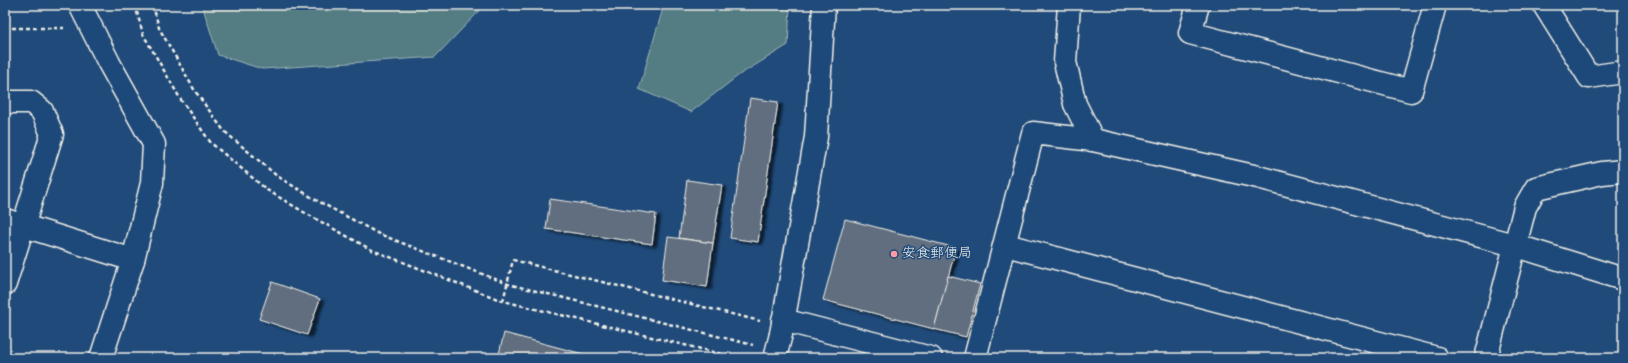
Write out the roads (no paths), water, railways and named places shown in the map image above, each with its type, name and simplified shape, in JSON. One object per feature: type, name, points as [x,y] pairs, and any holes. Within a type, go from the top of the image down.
[{"type":"street","points":[[80,5],[154,144],[152,183],[133,260],[101,358]]},
{"type":"street","points":[[775,358],[782,327],[816,137],[824,5]]},
{"type":"street","points":[[1068,5],[1065,62],[1075,104],[1093,140]]},
{"type":"street","points":[[1198,5],[1190,33],[1411,91],[1435,5]]},
{"type":"street","points":[[1544,5],[1589,77],[1623,72]]},
{"type":"street","points":[[5,102],[31,102],[42,111],[52,134],[14,223],[5,284]]},
{"type":"street","points":[[975,358],[1006,245],[1033,133],[1093,140],[1258,177],[1514,245],[1623,278]]},
{"type":"street","points":[[1486,358],[1525,207],[1536,188],[1602,173],[1623,171]]},
{"type":"street","points":[[14,223],[133,260]]},
{"type":"street","points":[[1006,245],[1437,358]]},
{"type":"street","points":[[782,327],[931,358]]},
{"type":"place","name":"安食郵便局","points":[[894,254]]}]
